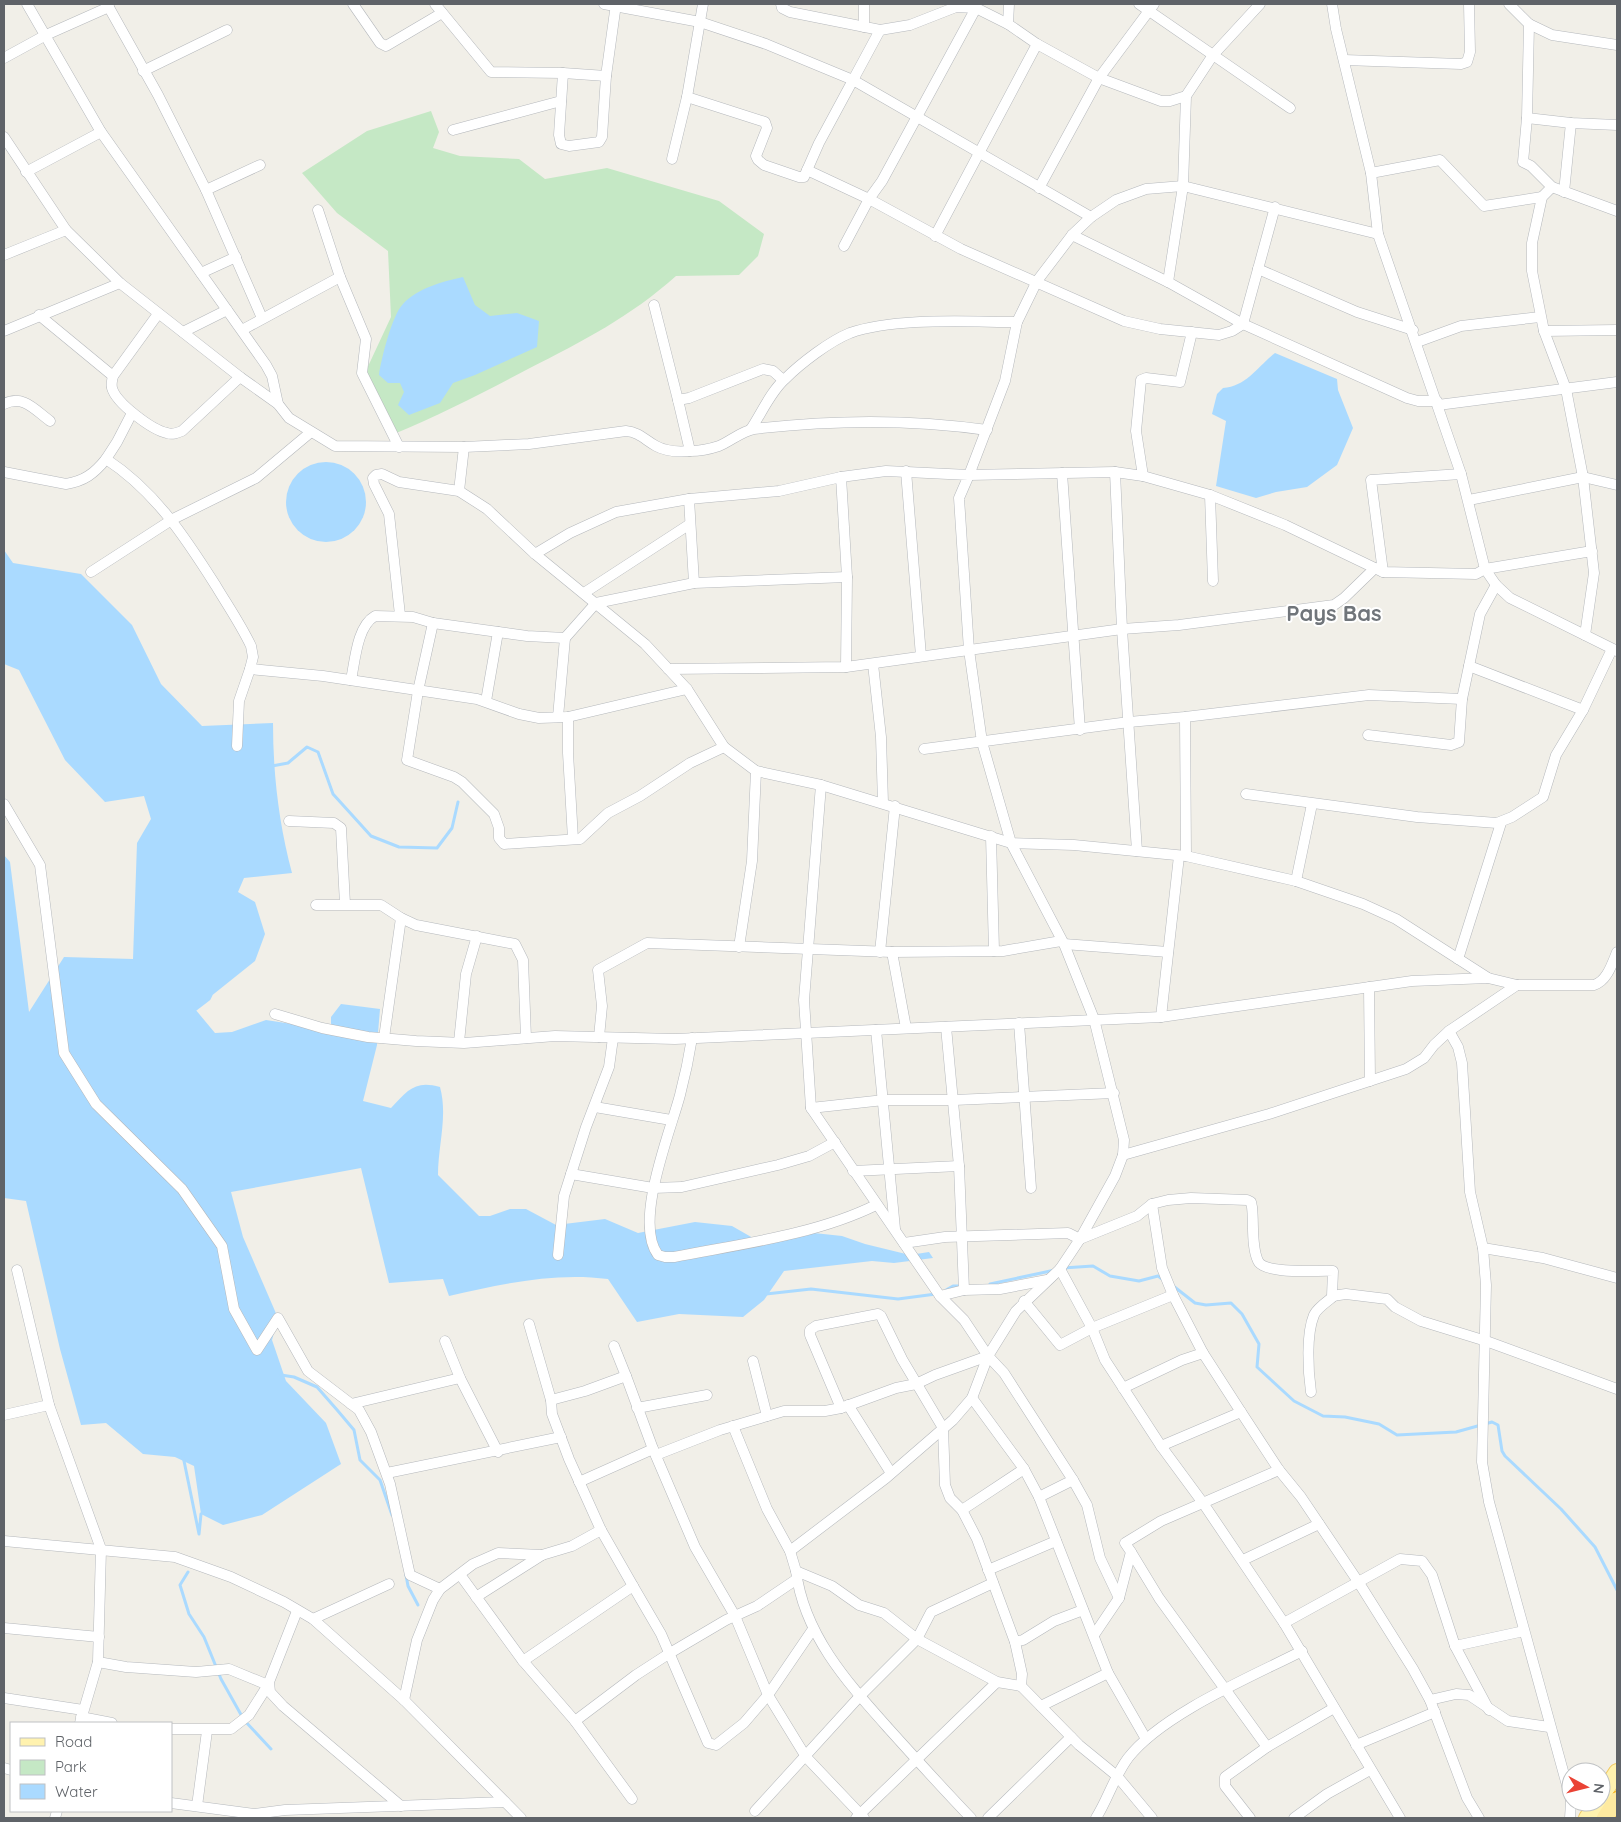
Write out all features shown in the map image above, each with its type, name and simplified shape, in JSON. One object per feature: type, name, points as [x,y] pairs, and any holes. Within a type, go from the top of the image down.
[{"type":"highway","points":[[1606,1818],[1617,1800]]},
{"type":"street","points":[[27,4],[101,132],[242,330],[272,376],[278,404]]},
{"type":"street","points":[[353,4],[380,43],[386,46],[442,13]]},
{"type":"street","points":[[435,4],[491,72],[563,72],[606,76]]},
{"type":"street","points":[[604,4],[700,22],[766,44],[853,80],[1091,217]]},
{"type":"street","points":[[672,158],[687,98],[703,4]]},
{"type":"street","points":[[781,4],[782,8],[790,12],[880,30],[910,25],[947,7],[976,8],[1008,24],[1037,44],[1098,78],[1161,101],[1170,101],[1186,96]]},
{"type":"street","points":[[864,4],[864,27]]},
{"type":"street","points":[[1008,24],[1009,4]]},
{"type":"street","points":[[1139,4],[1152,6],[1213,55],[1290,108]]},
{"type":"street","points":[[1168,282],[1184,186],[1186,96],[1213,55],[1260,4]]},
{"type":"street","points":[[1246,794],[1417,817],[1501,823],[1543,797],[1556,755],[1583,710],[1614,650],[1510,598],[1496,585],[1485,569],[1461,474],[1413,330],[1378,234],[1371,173],[1332,4]]},
{"type":"street","points":[[1344,60],[1461,64],[1466,62],[1470,52],[1469,4]]},
{"type":"street","points":[[1509,4],[1529,24],[1552,35],[1617,45]]},
{"type":"street","points":[[4,58],[108,5],[158,95],[206,190],[262,318]]},
{"type":"street","points":[[563,72],[559,135],[561,144],[569,146],[599,142],[602,136],[606,76],[615,5]]},
{"type":"street","points":[[1039,188],[1098,78],[1152,6]]},
{"type":"street","points":[[844,246],[917,118],[976,8]]},
{"type":"street","points":[[1529,24],[1527,118],[1523,162],[1531,166],[1552,187],[1617,211]]},
{"type":"street","points":[[143,71],[228,30]]},
{"type":"street","points":[[687,98],[765,122],[766,128],[757,151],[758,160],[799,177],[804,176],[819,143],[880,30]]},
{"type":"street","points":[[935,236],[1037,44]]},
{"type":"street","points":[[453,130],[561,101]]},
{"type":"street","points":[[1527,118],[1571,123],[1617,124]]},
{"type":"street","points":[[1564,192],[1571,123]]},
{"type":"street","points":[[26,172],[101,132]]},
{"type":"street","points":[[4,137],[8,154],[26,172],[66,230],[120,283],[240,377],[278,404],[289,418],[335,446],[464,447],[548,443],[626,431],[641,435],[656,446],[667,450],[690,451],[719,446],[751,429],[839,423],[888,423],[942,424],[986,430]]},
{"type":"street","points":[[1371,173],[1440,160],[1484,206],[1542,197]]},
{"type":"street","points":[[206,190],[260,165]]},
{"type":"street","points":[[808,170],[870,199],[935,236],[1124,321],[1142,326],[1192,332],[1226,334],[1243,324],[1275,207]]},
{"type":"street","points":[[790,1551],[891,1473],[943,1428],[972,1398],[988,1356],[1024,1301],[1060,1269],[1080,1239],[1115,1176],[1123,1155],[1123,1132],[1094,1020],[1062,943],[1011,843],[982,742],[969,650],[959,498],[1004,380],[1017,322],[1037,281],[1072,235],[1091,217],[1116,200],[1146,189],[1184,186],[1378,234]]},
{"type":"street","points":[[1552,187],[1542,197],[1531,257],[1540,317],[1566,389],[1583,477],[1594,584],[1585,635]]},
{"type":"street","points":[[318,210],[340,277],[366,339],[362,373],[399,447]]},
{"type":"street","points":[[4,255],[66,230]]},
{"type":"street","points":[[1072,235],[1168,282],[1243,324],[1407,398],[1418,401],[1437,403],[1617,382]]},
{"type":"street","points":[[201,273],[236,257]]},
{"type":"street","points":[[1258,269],[1357,312],[1413,330]]},
{"type":"street","points":[[242,330],[340,277]]},
{"type":"street","points":[[4,331],[120,283]]},
{"type":"street","points":[[654,305],[690,451]]},
{"type":"street","points":[[183,332],[227,310]]},
{"type":"street","points":[[158,314],[113,376],[111,386],[115,394],[132,413],[159,430],[174,434],[182,431],[240,377]]},
{"type":"street","points":[[39,315],[113,376]]},
{"type":"street","points":[[1417,342],[1461,326],[1540,317]]},
{"type":"street","points":[[751,429],[784,380],[837,340],[864,329],[929,322],[1017,322]]},
{"type":"street","points":[[1544,331],[1617,330]]},
{"type":"street","points":[[1143,476],[1136,431],[1141,380],[1146,378],[1180,382],[1192,332]]},
{"type":"street","points":[[678,400],[689,398],[763,368],[773,371],[784,380]]},
{"type":"street","points":[[4,404],[17,400],[24,401],[50,421]]},
{"type":"street","points":[[4,472],[66,484],[76,482],[95,473],[117,442],[132,413]]},
{"type":"street","points":[[91,572],[173,519],[256,478],[311,432]]},
{"type":"street","points":[[458,491],[464,447]]},
{"type":"street","points":[[106,459],[135,480],[173,519],[252,646],[253,657],[239,701],[237,746]]},
{"type":"street","points":[[536,554],[601,517],[689,499],[779,491],[871,472],[906,471],[968,475],[1115,472],[1143,476],[1210,495],[1285,526],[1379,570],[1472,574],[1485,569],[1592,551]]},
{"type":"street","points":[[906,471],[921,656]]},
{"type":"street","points":[[1115,472],[1122,629],[1137,851]]},
{"type":"street","points":[[1062,473],[1080,730]]},
{"type":"street","points":[[400,615],[389,514],[374,484],[373,478],[376,475],[382,474],[399,482],[458,491],[487,509],[536,554],[632,632],[687,689],[724,746],[756,771],[821,785],[896,806],[1011,843],[1074,845],[1182,856],[1296,881],[1363,904],[1396,920],[1488,978]]},
{"type":"street","points":[[1379,570],[1371,480],[1461,474]]},
{"type":"street","points":[[841,477],[847,577],[846,667]]},
{"type":"street","points":[[1469,500],[1583,477],[1617,485]]},
{"type":"street","points":[[1210,495],[1213,582]]},
{"type":"street","points":[[689,499],[694,583]]},
{"type":"street","points":[[584,593],[690,524]]},
{"type":"street","points":[[668,669],[846,667],[1122,629],[1179,625],[1334,605],[1379,570]]},
{"type":"street","points":[[573,839],[568,753],[563,717],[565,638],[596,603],[694,583],[847,577]]},
{"type":"street","points":[[1368,735],[1456,745],[1460,738],[1462,700],[1481,611],[1496,585]]},
{"type":"street","points":[[351,680],[361,637],[370,619],[375,616],[400,615],[433,623],[498,632],[565,638]]},
{"type":"street","points":[[433,623],[418,691],[407,760],[454,777],[462,782],[494,814],[500,842],[508,844],[580,838],[608,813],[640,796],[690,763],[724,746]]},
{"type":"street","points":[[486,701],[498,632]]},
{"type":"street","points":[[873,664],[881,737],[883,803]]},
{"type":"street","points":[[1469,666],[1583,710]]},
{"type":"street","points":[[250,669],[351,680],[486,701],[519,714],[539,718],[563,717],[687,689]]},
{"type":"street","points":[[924,749],[1080,730],[1129,722],[1368,695],[1462,700]]},
{"type":"street","points":[[1161,1017],[1182,856],[1185,717]]},
{"type":"street","points":[[740,947],[752,861],[756,771]]},
{"type":"street","points":[[821,785],[804,1000],[811,1108],[940,1296],[964,1320],[988,1356],[1004,1373],[1073,1480],[1087,1505],[1100,1558],[1119,1598]]},
{"type":"street","points":[[4,804],[40,865],[64,1053],[96,1104],[182,1189],[222,1246],[234,1310],[257,1350],[278,1318],[308,1371],[359,1410],[371,1432],[387,1473],[410,1576],[440,1589]]},
{"type":"street","points":[[1296,881],[1312,804]]},
{"type":"street","points":[[880,952],[896,806]]},
{"type":"street","points":[[290,821],[334,823],[341,828],[345,904]]},
{"type":"street","points":[[1458,959],[1501,823]]},
{"type":"street","points":[[991,836],[994,951]]},
{"type":"street","points":[[316,905],[381,905],[401,918],[430,928],[515,944],[522,954],[526,1038]]},
{"type":"street","points":[[384,1038],[401,918]]},
{"type":"street","points":[[459,1042],[466,974],[478,936]]},
{"type":"street","points":[[599,1037],[602,1006],[598,970],[647,943],[892,952],[994,951],[1062,943],[1168,952]]},
{"type":"street","points":[[892,952],[906,1028]]},
{"type":"street","points":[[275,1014],[322,1028],[384,1038],[459,1042],[555,1036],[692,1038],[946,1027],[1161,1017],[1412,981],[1488,978],[1517,985],[1600,983],[1617,952]]},
{"type":"street","points":[[1123,1155],[1269,1114],[1406,1069],[1424,1058],[1448,1031],[1517,985]]},
{"type":"street","points":[[1369,987],[1370,1081]]},
{"type":"street","points":[[1019,1023],[1026,1097],[1031,1188]]},
{"type":"street","points":[[946,1027],[959,1166],[964,1290]]},
{"type":"street","points":[[876,1030],[895,1230]]},
{"type":"street","points":[[1448,1031],[1458,1047],[1462,1063],[1470,1192],[1483,1248],[1487,1309],[1482,1462],[1489,1502],[1561,1767]]},
{"type":"street","points":[[558,1255],[564,1196],[609,1067],[612,1038]]},
{"type":"street","points":[[692,1038],[680,1097],[671,1120],[653,1188],[652,1237],[656,1252],[665,1258],[758,1241],[853,1216],[876,1204]]},
{"type":"street","points":[[811,1108],[884,1100],[954,1100],[1114,1093]]},
{"type":"street","points":[[595,1107],[671,1120]]},
{"type":"street","points":[[571,1174],[653,1188],[682,1187],[810,1156],[835,1142]]},
{"type":"street","points":[[853,1171],[959,1166]]},
{"type":"street","points":[[904,1243],[931,1238],[1068,1233],[1080,1239],[1137,1216],[1152,1204],[1168,1200],[1191,1198],[1250,1201],[1256,1253],[1261,1265],[1276,1270],[1333,1271],[1331,1292],[1334,1296]]},
{"type":"street","points":[[1152,1204],[1162,1268],[1173,1295],[1204,1353],[1241,1412],[1278,1470],[1301,1497],[1359,1582],[1430,1700],[1467,1798],[1478,1818]]},
{"type":"street","points":[[1483,1248],[1543,1258],[1617,1278]]},
{"type":"street","points":[[1060,1269],[1092,1328],[1105,1360],[1161,1446],[1243,1560],[1302,1651],[1370,1770],[1400,1818]]},
{"type":"street","points":[[17,1270],[50,1406],[101,1549],[98,1662],[81,1717]]},
{"type":"street","points":[[940,1296],[964,1290],[1000,1289],[1048,1280]]},
{"type":"street","points":[[1310,1392],[1310,1334],[1314,1314],[1334,1296],[1346,1294],[1387,1299],[1421,1322],[1486,1341],[1617,1389]]},
{"type":"street","points":[[1024,1301],[1058,1344],[1173,1295]]},
{"type":"street","points":[[891,1473],[844,1406],[810,1335],[811,1327],[871,1314],[881,1316],[916,1384],[943,1428],[945,1485],[950,1498],[962,1510],[977,1538],[1014,1642],[1022,1674],[1021,1686]]},
{"type":"street","points":[[529,1324],[551,1400],[552,1414],[579,1482],[601,1530],[670,1653],[708,1743],[716,1745],[744,1723],[768,1695],[813,1629]]},
{"type":"street","points":[[445,1342],[460,1378],[498,1452]]},
{"type":"street","points":[[614,1346],[654,1452],[696,1547],[735,1616],[768,1695],[806,1757],[860,1817],[916,1759],[997,1682]]},
{"type":"street","points":[[1123,1388],[1182,1360],[1204,1353]]},
{"type":"street","points":[[579,1482],[654,1452],[733,1426],[784,1411],[825,1411],[844,1406],[896,1388],[916,1384],[935,1374],[988,1356]]},
{"type":"street","points":[[753,1360],[767,1416]]},
{"type":"street","points":[[551,1400],[626,1376]]},
{"type":"street","points":[[351,1404],[460,1378]]},
{"type":"street","points":[[638,1408],[707,1395]]},
{"type":"street","points":[[972,1398],[1024,1469],[1039,1497],[1108,1673],[1146,1739]]},
{"type":"street","points":[[4,1415],[50,1406]]},
{"type":"street","points":[[1161,1446],[1241,1412]]},
{"type":"street","points":[[733,1426],[767,1509],[790,1551],[813,1629],[847,1681],[971,1818]]},
{"type":"street","points":[[387,1473],[561,1438]]},
{"type":"street","points":[[962,1510],[1024,1469]]},
{"type":"street","points":[[1268,1747],[1159,1598],[1126,1544],[1161,1521],[1278,1470]]},
{"type":"street","points":[[1039,1497],[1073,1480]]},
{"type":"street","points":[[1243,1560],[1319,1524]]},
{"type":"street","points":[[404,1700],[417,1640],[433,1600],[440,1589],[461,1576],[473,1564],[498,1553],[542,1554],[572,1546],[601,1530]]},
{"type":"street","points":[[4,1540],[175,1557],[231,1577],[313,1619],[404,1700],[521,1818]]},
{"type":"street","points":[[988,1570],[1056,1541]]},
{"type":"street","points":[[1094,1635],[1119,1598],[1131,1552]]},
{"type":"street","points":[[476,1597],[542,1554]]},
{"type":"street","points":[[1284,1624],[1400,1559],[1422,1561],[1432,1575],[1455,1646],[1489,1710]]},
{"type":"street","points":[[575,1721],[636,1675],[670,1653],[735,1616],[757,1606],[796,1575]]},
{"type":"street","points":[[796,1575],[826,1583],[859,1605],[884,1613],[917,1639],[997,1682],[1021,1686],[1071,1737],[1117,1776],[1152,1818]]},
{"type":"street","points":[[461,1576],[523,1661],[575,1721],[632,1799]]},
{"type":"street","points":[[756,1811],[860,1696],[917,1639],[931,1612],[993,1583]]},
{"type":"street","points":[[313,1619],[389,1584]]},
{"type":"street","points":[[523,1661],[633,1586]]},
{"type":"street","points":[[1014,1642],[1023,1640],[1054,1621],[1083,1610]]},
{"type":"street","points":[[172,1729],[207,1731],[231,1729],[244,1720],[268,1685],[298,1611]]},
{"type":"street","points":[[4,1628],[99,1637]]},
{"type":"street","points":[[1455,1646],[1524,1631]]},
{"type":"street","points":[[1096,1818],[1117,1776],[1128,1759],[1146,1739],[1161,1727],[1225,1690],[1302,1651]]},
{"type":"street","points":[[98,1662],[126,1667],[196,1672],[229,1669],[268,1685]]},
{"type":"street","points":[[1041,1706],[1108,1673]]},
{"type":"street","points":[[268,1685],[270,1692],[283,1706],[401,1806]]},
{"type":"street","points":[[1430,1700],[1462,1694],[1469,1695],[1508,1721],[1549,1727]]},
{"type":"street","points":[[4,1698],[107,1722]]},
{"type":"street","points":[[1250,1818],[1230,1793],[1224,1779],[1268,1747],[1334,1708]]},
{"type":"street","points":[[1356,1746],[1435,1712]]},
{"type":"street","points":[[197,1806],[207,1731]]},
{"type":"street","points":[[988,1818],[1071,1737]]},
{"type":"street","points":[[1294,1818],[1370,1770]]},
{"type":"street","points":[[172,1803],[254,1816],[286,1810],[505,1802]]},
{"type":"street","points":[[1306,1809],[1313,1818]]},
{"type":"green space","points":[[431,111],[439,132],[433,148],[460,156],[519,159],[545,179],[607,168],[719,201],[764,234],[758,256],[739,275],[676,276],[641,304],[587,338],[462,403],[394,434],[364,375],[391,317],[388,251],[337,213],[302,173],[367,131]]},
{"type":"water","points":[[463,277],[475,305],[490,316],[517,313],[539,321],[537,347],[453,383],[440,403],[409,415],[398,405],[404,392],[400,383],[388,383],[379,375],[391,327],[399,310],[409,298],[438,284]]},
{"type":"water","points":[[1275,353],[1337,379],[1338,390],[1353,428],[1337,465],[1307,487],[1276,492],[1256,498],[1216,486],[1226,421],[1212,414],[1217,394],[1223,388],[1239,384],[1245,380]]},
{"type":"water","points":[[326,462],[341,465],[354,474],[363,487],[366,502],[363,517],[354,530],[341,539],[326,542],[311,539],[298,530],[289,517],[286,502],[289,487],[298,474],[311,465]]},
{"type":"water","points":[[4,550],[13,563],[81,574],[132,625],[161,684],[202,726],[273,723],[278,799],[292,873],[244,878],[238,892],[255,902],[265,934],[255,961],[195,1009],[215,1033],[232,1032],[266,1020],[331,1030],[331,1017],[341,1004],[380,1009],[377,1045],[363,1101],[391,1108],[412,1088],[424,1085],[440,1087],[443,1120],[438,1175],[479,1216],[490,1216],[510,1209],[526,1209],[556,1225],[605,1219],[638,1233],[695,1222],[732,1226],[753,1238],[814,1233],[842,1236],[865,1244],[910,1255],[929,1252],[933,1258],[894,1263],[872,1261],[784,1271],[764,1300],[743,1317],[679,1314],[637,1322],[608,1279],[568,1277],[528,1280],[449,1296],[443,1279],[389,1283],[361,1168],[231,1192],[243,1237],[278,1318],[272,1340],[286,1381],[326,1423],[341,1464],[262,1515],[223,1525],[201,1514],[194,1466],[175,1457],[143,1454],[106,1423],[81,1425],[60,1349],[26,1201],[4,1198],[4,855],[10,862],[29,1012],[64,957],[133,959],[137,843],[151,819],[144,796],[105,802],[65,760],[19,670],[4,664]]},
{"type":"waterway","points":[[272,766],[288,763],[307,747],[318,752],[333,794],[371,836],[399,847],[437,848],[452,828],[458,802]]},
{"type":"waterway","points":[[192,1012],[209,999],[211,995]]},
{"type":"waterway","points":[[1063,1268],[1093,1266],[1110,1276],[1139,1281],[1158,1276],[1162,1279]]},
{"type":"waterway","points":[[990,1284],[1055,1270]]},
{"type":"waterway","points":[[1172,1285],[1195,1303],[1206,1305],[1231,1303],[1242,1314],[1259,1344],[1257,1367],[1294,1401],[1323,1416],[1345,1417],[1379,1424],[1397,1435],[1456,1432],[1492,1422],[1498,1425],[1502,1451],[1505,1456],[1561,1509],[1595,1547],[1617,1590]]},
{"type":"waterway","points":[[946,1290],[953,1286],[962,1286]]},
{"type":"waterway","points":[[766,1294],[811,1289],[898,1299],[936,1294]]},
{"type":"waterway","points":[[281,1375],[294,1377],[317,1387],[354,1430],[360,1460],[380,1480],[392,1515]]},
{"type":"waterway","points":[[183,1456],[199,1534],[201,1514]]},
{"type":"waterway","points":[[188,1572],[180,1585],[189,1614],[204,1637],[221,1679],[244,1720],[271,1749]]},
{"type":"waterway","points":[[406,1575],[408,1586],[418,1605]]},
{"type":"district","name":"Pays Bas","points":[[1334,613]]}]
